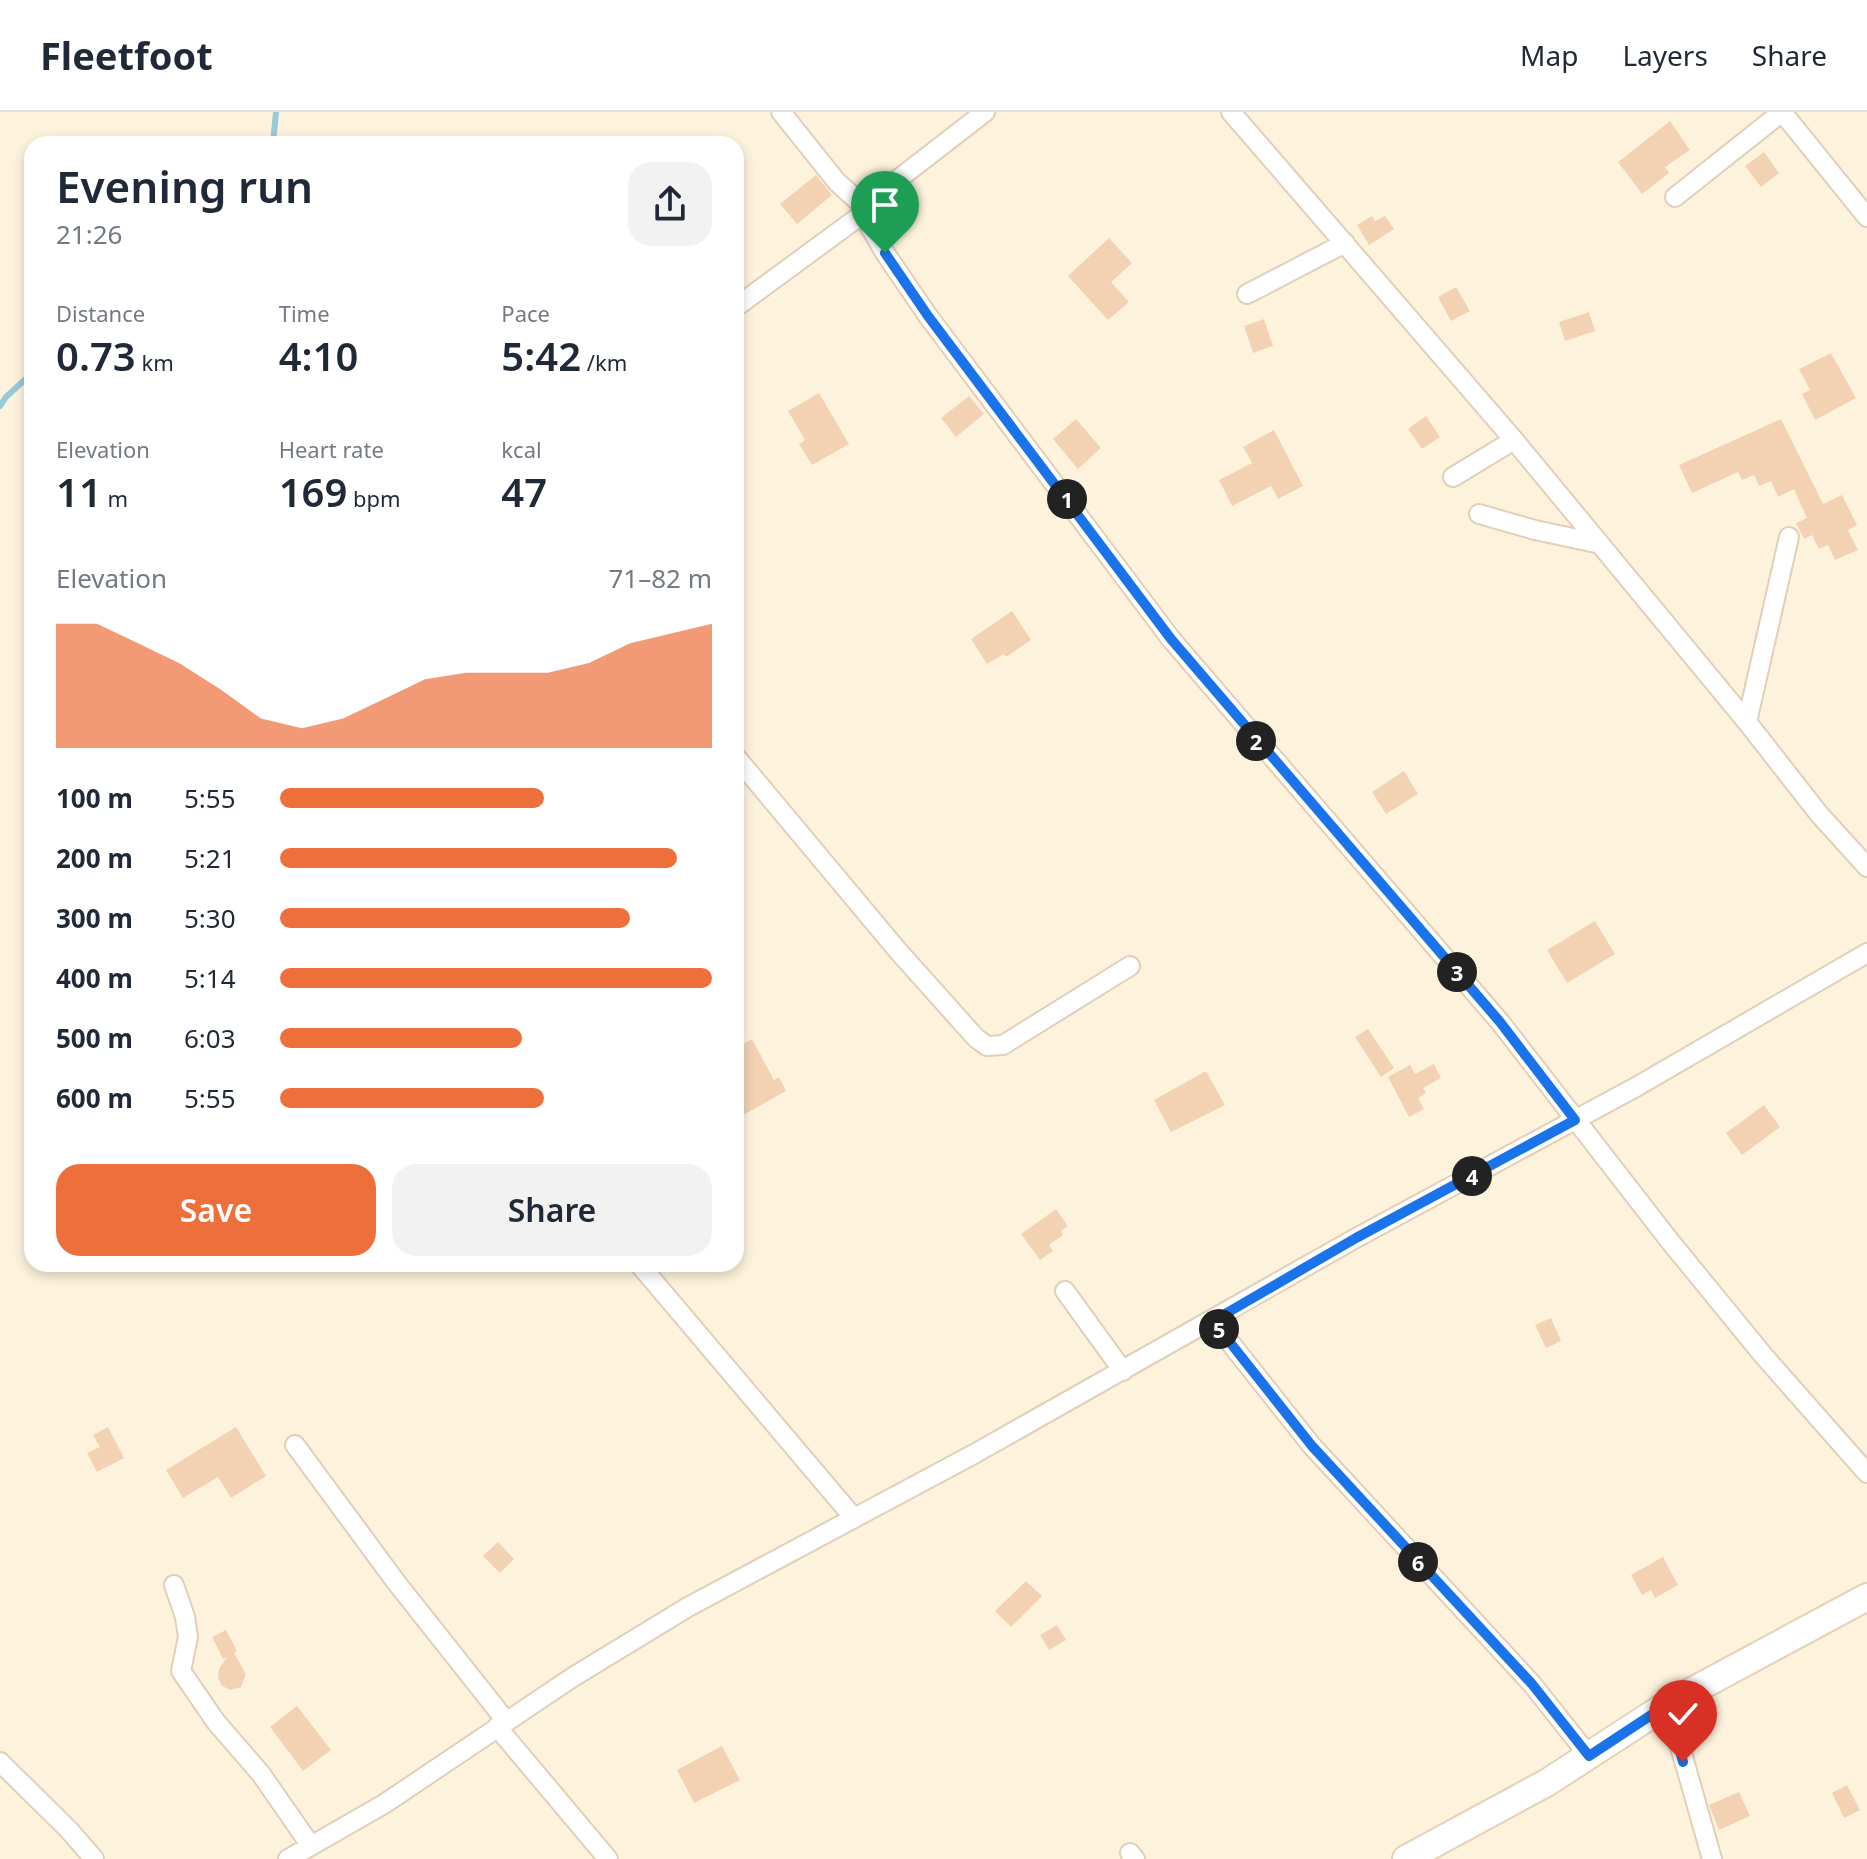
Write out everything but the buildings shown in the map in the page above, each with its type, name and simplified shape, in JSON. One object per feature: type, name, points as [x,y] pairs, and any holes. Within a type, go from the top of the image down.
[{"type":"street","points":[[781,112],[837,182],[868,210]]},
{"type":"street","points":[[985,112],[870,201],[869,225],[876,238],[928,316],[1171,639],[1500,1022],[1763,1355],[1867,1473]]},
{"type":"street","points":[[1231,112],[1514,440],[1819,814],[1867,867]]},
{"type":"street","points":[[1675,197],[1782,112],[1867,217]]},
{"type":"street","points":[[744,301],[868,210]]},
{"type":"street","points":[[1247,294],[1345,243]]},
{"type":"street","points":[[1453,477],[1514,440]]},
{"type":"street","points":[[1479,514],[1596,543]]},
{"type":"street","points":[[1747,722],[1789,537]]},
{"type":"street","points":[[744,767],[899,952],[976,1038],[987,1046],[1003,1045],[1130,966]]},
{"type":"street","points":[[288,1859],[384,1804],[501,1724],[688,1607],[1123,1371],[1407,1210],[1575,1120],[1867,953]]},
{"type":"street","points":[[646,1272],[854,1518]]},
{"type":"street","points":[[1065,1291],[1123,1371]]},
{"type":"street","points":[[1213,1321],[1312,1446],[1532,1684],[1589,1756]]},
{"type":"street","points":[[295,1445],[501,1724],[608,1859]]},
{"type":"street","points":[[174,1585],[188,1637],[181,1671],[216,1722],[261,1774],[311,1846]]},
{"type":"street","points":[[1406,1859],[1548,1782],[1668,1704],[1867,1597]]},
{"type":"street","points":[[1668,1704],[1712,1859]]},
{"type":"street","points":[[0,1762],[94,1859]]},
{"type":"waterway","points":[[274,136],[276,112]]},
{"type":"waterway","points":[[0,406],[24,380]]},
{"type":"route","points":[[885,253],[928,316],[1171,639],[1500,1022],[1575,1120],[1419,1203],[1213,1321],[1312,1446],[1532,1684],[1589,1756],[1668,1704],[1683,1762]]}]
